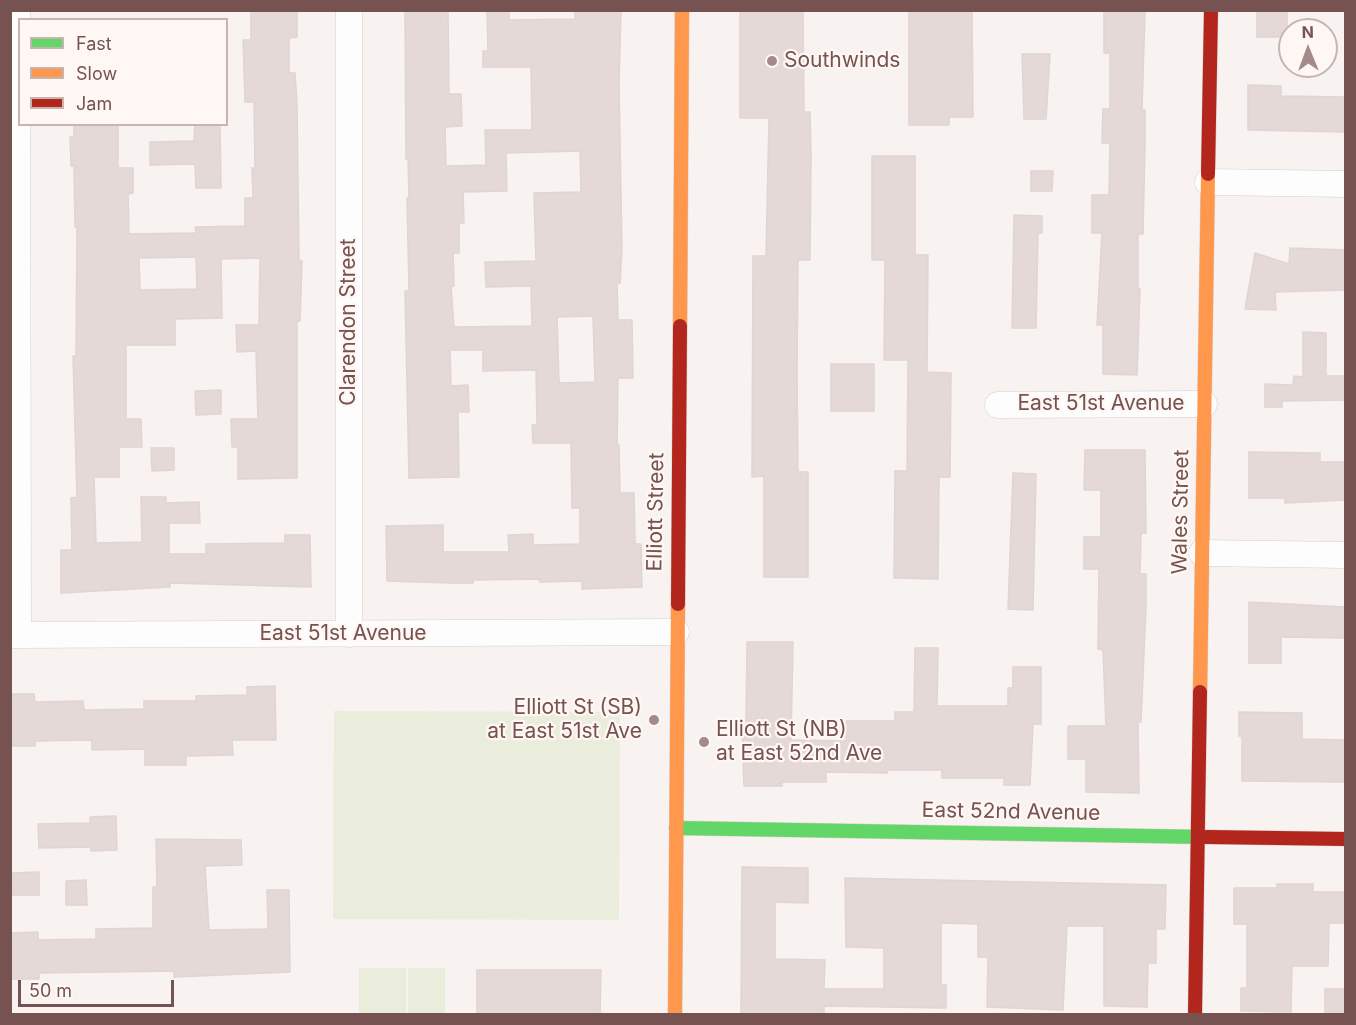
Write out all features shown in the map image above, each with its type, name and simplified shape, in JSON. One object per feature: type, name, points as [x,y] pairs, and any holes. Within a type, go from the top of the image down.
[{"type":"street","points":[[14,635],[17,10]]},
{"type":"street","name":"Clarendon Street","points":[[349,10],[349,634]]},
{"type":"street","name":"Elliott Street","points":[[675,1014],[681,10]]},
{"type":"street","name":"Wales Street","points":[[1195,1014],[1211,10]]},
{"type":"street","points":[[1208,182],[1346,184]]},
{"type":"street","name":"East 51st Avenue","points":[[998,405],[1204,404]]},
{"type":"street","points":[[1202,553],[1346,555]]},
{"type":"street","name":"East 51st Avenue","points":[[14,635],[676,632]]},
{"type":"street","name":"East 52nd Avenue","points":[[676,828],[1346,839]]},
{"type":"green space","points":[[334,711],[620,712],[619,920],[333,919]]},
{"type":"green space","points":[[359,968],[406,968],[406,1014],[359,1014]]},
{"type":"green space","points":[[408,968],[445,968],[445,1014],[408,1014]]},
{"type":"building","points":[[251,10],[297,10],[297,37],[289,38],[289,73],[295,73],[299,261],[302,261],[300,321],[297,321],[297,478],[238,479],[238,447],[232,447],[231,419],[258,419],[256,351],[237,352],[236,325],[259,325],[260,258],[221,259],[222,318],[175,319],[175,345],[126,345],[126,419],[141,419],[142,447],[119,447],[119,477],[94,477],[96,543],[142,542],[141,497],[166,497],[166,503],[199,502],[200,523],[169,523],[169,554],[206,554],[206,544],[285,543],[285,535],[310,535],[311,587],[170,583],[170,587],[61,593],[61,550],[72,550],[71,498],[77,497],[73,356],[76,356],[77,227],[75,227],[74,166],[71,166],[70,137],[74,137],[74,126],[118,126],[118,168],[133,168],[133,193],[128,194],[129,234],[196,233],[195,227],[245,226],[245,198],[253,198],[252,168],[255,168],[254,102],[245,102],[243,40],[251,40]],"holes":[[[196,257],[197,289],[140,290],[139,258]]]},
{"type":"building","points":[[405,10],[448,10],[449,94],[461,94],[462,126],[445,127],[446,166],[486,165],[485,130],[532,130],[531,67],[483,67],[483,51],[488,51],[487,12],[509,11],[509,20],[575,19],[575,10],[621,10],[619,83],[622,250],[620,283],[617,283],[618,320],[632,320],[633,378],[618,378],[617,445],[619,445],[620,493],[634,493],[635,544],[641,544],[642,587],[582,589],[582,581],[540,582],[540,579],[473,580],[473,583],[387,581],[386,526],[443,525],[443,552],[509,552],[508,535],[533,534],[533,545],[580,544],[580,508],[572,508],[571,443],[533,443],[532,425],[537,425],[536,370],[483,371],[483,350],[450,350],[451,386],[468,385],[469,412],[458,412],[459,477],[409,478],[405,291],[409,291],[407,198],[409,198],[408,159],[406,159]],"holes":[[[580,151],[581,192],[534,193],[536,261],[485,262],[486,287],[531,286],[532,326],[454,327],[451,286],[454,286],[453,253],[459,253],[459,223],[464,223],[463,192],[507,191],[506,153]],[[593,316],[595,382],[559,383],[557,317]]]},
{"type":"building","points":[[740,10],[803,10],[804,112],[810,112],[810,260],[798,260],[797,371],[798,472],[808,472],[808,577],[764,577],[764,476],[752,477],[753,256],[766,256],[769,118],[740,118]]},
{"type":"building","name":"Southwinds","points":[[909,10],[972,10],[973,117],[949,117],[949,125],[909,125]]},
{"type":"building","points":[[1104,10],[1145,11],[1142,110],[1145,110],[1145,144],[1143,234],[1138,234],[1138,288],[1140,289],[1137,375],[1103,374],[1103,325],[1097,325],[1102,233],[1092,233],[1092,195],[1109,195],[1110,143],[1102,143],[1103,109],[1110,109],[1110,53],[1104,53]]},
{"type":"building","points":[[1257,12],[1287,12],[1287,18],[1278,18],[1278,37],[1257,37]]},
{"type":"building","points":[[1022,54],[1050,54],[1046,119],[1024,119]]},
{"type":"building","points":[[1248,85],[1281,86],[1281,96],[1346,97],[1346,132],[1248,130]]},
{"type":"building","points":[[195,126],[220,126],[221,188],[196,188],[195,164],[150,165],[150,142],[194,141]]},
{"type":"building","points":[[872,156],[915,156],[915,255],[928,255],[927,372],[951,373],[950,477],[939,477],[938,579],[894,578],[895,471],[907,471],[908,360],[884,360],[885,260],[872,260]]},
{"type":"building","points":[[1031,171],[1053,171],[1052,191],[1031,191]]},
{"type":"building","points":[[1014,215],[1042,216],[1042,233],[1038,233],[1036,328],[1012,328]]},
{"type":"building","points":[[1290,248],[1346,250],[1346,290],[1275,292],[1276,310],[1245,309],[1255,253],[1289,264]]},
{"type":"building","points":[[1303,332],[1326,333],[1326,376],[1346,376],[1346,400],[1282,401],[1282,407],[1265,407],[1265,384],[1293,385],[1294,376],[1303,377]]},
{"type":"building","points":[[831,364],[874,364],[874,411],[831,411]]},
{"type":"building","points":[[221,390],[221,414],[196,415],[195,391]]},
{"type":"building","points":[[151,448],[174,448],[174,470],[152,471]]},
{"type":"building","points":[[1085,450],[1145,450],[1146,533],[1141,533],[1140,574],[1146,574],[1146,607],[1141,722],[1138,722],[1139,793],[1086,792],[1086,759],[1068,759],[1068,726],[1106,726],[1103,650],[1098,649],[1099,569],[1084,569],[1084,537],[1101,537],[1101,490],[1084,490]]},
{"type":"building","points":[[1249,452],[1320,453],[1320,462],[1346,462],[1346,500],[1285,503],[1285,498],[1249,498]]},
{"type":"building","points":[[1013,473],[1036,474],[1033,610],[1008,609]]},
{"type":"building","points":[[1249,602],[1346,607],[1346,638],[1281,637],[1281,663],[1249,663]]},
{"type":"building","points":[[747,642],[793,642],[791,740],[846,741],[846,721],[895,721],[895,712],[914,712],[915,648],[938,648],[937,706],[1008,706],[1008,688],[1013,688],[1013,667],[1041,667],[1041,724],[1033,724],[1030,785],[1004,785],[1004,778],[942,778],[942,770],[887,770],[887,773],[826,772],[826,782],[782,782],[782,786],[744,786],[742,725],[746,725]]},
{"type":"building","points":[[275,686],[276,740],[232,740],[233,755],[186,756],[186,765],[145,765],[145,749],[92,750],[92,740],[35,741],[35,746],[10,746],[10,694],[34,694],[35,702],[83,701],[84,710],[144,709],[144,701],[196,701],[196,696],[247,695],[247,687]]},
{"type":"building","points":[[1239,712],[1302,713],[1302,739],[1346,740],[1346,782],[1242,781],[1242,736],[1239,736]]},
{"type":"building","points":[[116,816],[117,850],[91,851],[91,847],[39,848],[38,824],[90,823],[90,817]]},
{"type":"building","points":[[156,839],[241,840],[242,865],[205,866],[209,930],[268,929],[267,890],[289,890],[290,972],[174,977],[174,971],[39,973],[39,979],[10,979],[10,933],[38,932],[38,940],[96,939],[96,929],[153,928],[153,887],[157,887]]},
{"type":"building","points":[[742,867],[808,868],[808,903],[775,902],[775,959],[825,960],[824,989],[884,989],[884,948],[846,947],[845,878],[1166,885],[1165,929],[1156,929],[1156,963],[1148,963],[1147,1007],[1104,1006],[1104,926],[1067,926],[1063,1010],[987,1007],[988,957],[978,957],[978,924],[941,923],[941,985],[946,985],[946,1008],[824,1006],[824,1014],[741,1014]]},
{"type":"building","points":[[39,872],[39,895],[10,895],[10,873]]},
{"type":"building","points":[[86,880],[87,905],[66,905],[66,881]]},
{"type":"building","points":[[1277,884],[1313,884],[1313,892],[1346,892],[1346,923],[1329,923],[1328,966],[1292,966],[1291,1012],[1241,1011],[1241,988],[1247,988],[1247,924],[1234,924],[1234,888],[1277,888]]},
{"type":"building","points":[[477,970],[601,970],[600,1014],[477,1014]]},
{"type":"building","points":[[1325,989],[1346,989],[1346,1012],[1325,1012]]},
{"type":"traffic: fast","points":[[676,828],[1207,837]]},
{"type":"traffic: slow","points":[[680,326],[682,10]]},
{"type":"traffic: slow","points":[[1200,692],[1208,174]]},
{"type":"traffic: slow","points":[[675,1014],[678,604]]},
{"type":"traffic: jam","points":[[1208,174],[1211,10]]},
{"type":"traffic: jam","points":[[678,604],[680,326]]},
{"type":"traffic: jam","points":[[1195,1014],[1200,692]]},
{"type":"traffic: jam","points":[[1207,837],[1346,839]]},
{"type":"place","name":"Southwinds","points":[[772,61]]},
{"type":"place","name":"Elliott St (SB) at East 51st Ave","points":[[654,720]]},
{"type":"place","name":"Elliott St (NB) at East 52nd Ave","points":[[704,742]]}]
